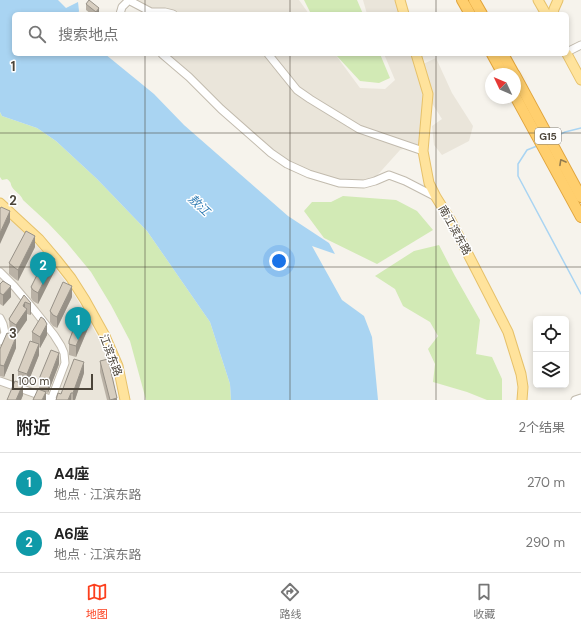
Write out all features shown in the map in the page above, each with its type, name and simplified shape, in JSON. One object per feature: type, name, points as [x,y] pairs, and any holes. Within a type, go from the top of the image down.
[{"type":"highway","points":[[462,0],[469,12]]},
{"type":"highway","points":[[474,0],[481,12]]},
{"type":"highway","points":[[493,56],[500,68]]},
{"type":"highway","name":"G15","points":[[505,56],[511,68]]},
{"type":"highway","name":"G15","points":[[521,86],[581,197]]},
{"type":"highway","name":"G15","points":[[519,104],[581,217]]},
{"type":"main road","points":[[400,0],[403,12]]},
{"type":"main road","points":[[553,12],[558,0]]},
{"type":"main road","points":[[540,1],[545,12]]},
{"type":"main road","name":"南江滨东路","points":[[417,56],[428,94],[423,151],[429,183],[451,221],[508,332],[521,374],[523,387],[522,400]]},
{"type":"main road","points":[[569,56],[581,80]]},
{"type":"main road","name":"江滨东路","points":[[0,204],[39,239],[71,278],[105,336],[118,366],[125,400]]},
{"type":"street","points":[[121,12],[122,7],[128,1],[151,12],[165,12]]},
{"type":"street","points":[[569,52],[581,45]]},
{"type":"street","points":[[164,56],[189,77],[221,109],[271,153],[287,164],[309,174],[338,183],[364,184],[389,175],[405,181],[436,197]]},
{"type":"street","points":[[270,56],[297,90],[310,100],[359,129],[423,151]]},
{"type":"street","points":[[0,272],[14,286],[54,335],[64,353],[65,363],[52,400],[0,381]]},
{"type":"street","points":[[0,318],[5,333],[0,341]]},
{"type":"street","points":[[575,400],[581,398]]},
{"type":"shaded area","points":[[134,0],[299,0],[308,12],[147,12],[149,9]]},
{"type":"shaded area","points":[[363,0],[396,0],[400,12],[366,12]]},
{"type":"shaded area","points":[[169,56],[336,56],[360,88],[385,89],[395,80],[385,56],[417,56],[421,65],[436,58],[452,93],[473,126],[469,141],[442,155],[434,145],[432,126],[442,119],[428,97],[420,144],[400,150],[373,180],[351,181],[320,176],[277,154],[227,110],[179,63]]},
{"type":"shaded area","points":[[0,210],[35,243],[66,282],[80,304],[99,339],[111,368],[117,400],[0,400]]},
{"type":"green space","points":[[304,0],[357,0],[362,12],[310,12]]},
{"type":"green space","points":[[337,56],[381,56],[390,78],[379,83],[360,81]]},
{"type":"green space","points":[[0,112],[2,116],[37,128],[56,141],[97,179],[147,231],[210,322],[230,384],[231,400],[146,400],[130,341],[91,272],[67,243],[13,189],[10,181],[7,179],[2,180],[0,177]]},
{"type":"green space","points":[[343,196],[396,200],[417,211],[433,230],[377,264],[324,238],[304,211],[312,202],[331,202]]},
{"type":"green space","points":[[439,245],[480,320],[476,354],[492,357],[502,379],[502,400],[487,400],[467,392],[433,382],[435,364],[428,349],[438,336],[430,322],[403,306],[395,289],[375,276],[414,251]]},
{"type":"water","name":"敖江","points":[[0,0],[58,0],[66,8],[78,2],[79,12],[12,12],[12,56],[107,56],[154,94],[184,125],[288,216],[329,243],[335,254],[312,246],[342,300],[364,316],[372,337],[378,400],[231,400],[230,384],[210,322],[147,231],[97,179],[56,141],[37,128],[2,116],[0,112]]},
{"type":"building","points":[[89,0],[99,8],[96,12],[86,4]]},
{"type":"building","points":[[1,207],[10,211],[0,233],[0,209]]},
{"type":"building","points":[[26,231],[35,236],[18,270],[9,263]]},
{"type":"building","points":[[47,255],[55,259],[38,293],[31,287]]},
{"type":"building","points":[[3,281],[11,286],[3,295],[0,293],[0,284]]},
{"type":"building","points":[[63,282],[72,286],[57,317],[50,311]]},
{"type":"building","points":[[24,295],[31,303],[25,302],[23,306],[27,309],[16,325],[9,319]]},
{"type":"building","points":[[80,312],[89,315],[76,346],[69,344],[69,341]]},
{"type":"building","points":[[41,317],[47,324],[40,337],[32,332]]},
{"type":"building","points":[[7,333],[16,337],[4,366],[0,365],[0,349]]},
{"type":"building","points":[[30,341],[39,344],[27,374],[18,371]]},
{"type":"building","points":[[51,350],[59,353],[48,382],[39,379]]},
{"type":"building","points":[[74,359],[84,362],[73,393],[71,393],[68,400],[56,400],[58,393],[61,394]]},
{"type":"building","points":[[108,359],[117,398],[110,400],[100,361]]},
{"type":"building","points":[[15,381],[23,384],[16,400],[7,400]]},
{"type":"building","points":[[38,389],[46,392],[42,400],[33,400]]},
{"type":"waterway","points":[[553,138],[565,132],[581,128]]},
{"type":"waterway","points":[[537,146],[527,150],[518,164],[518,176],[581,294]]},
{"type":"place","name":"A6座","points":[[43,285]]},
{"type":"place","name":"A4座","points":[[78,340]]}]
